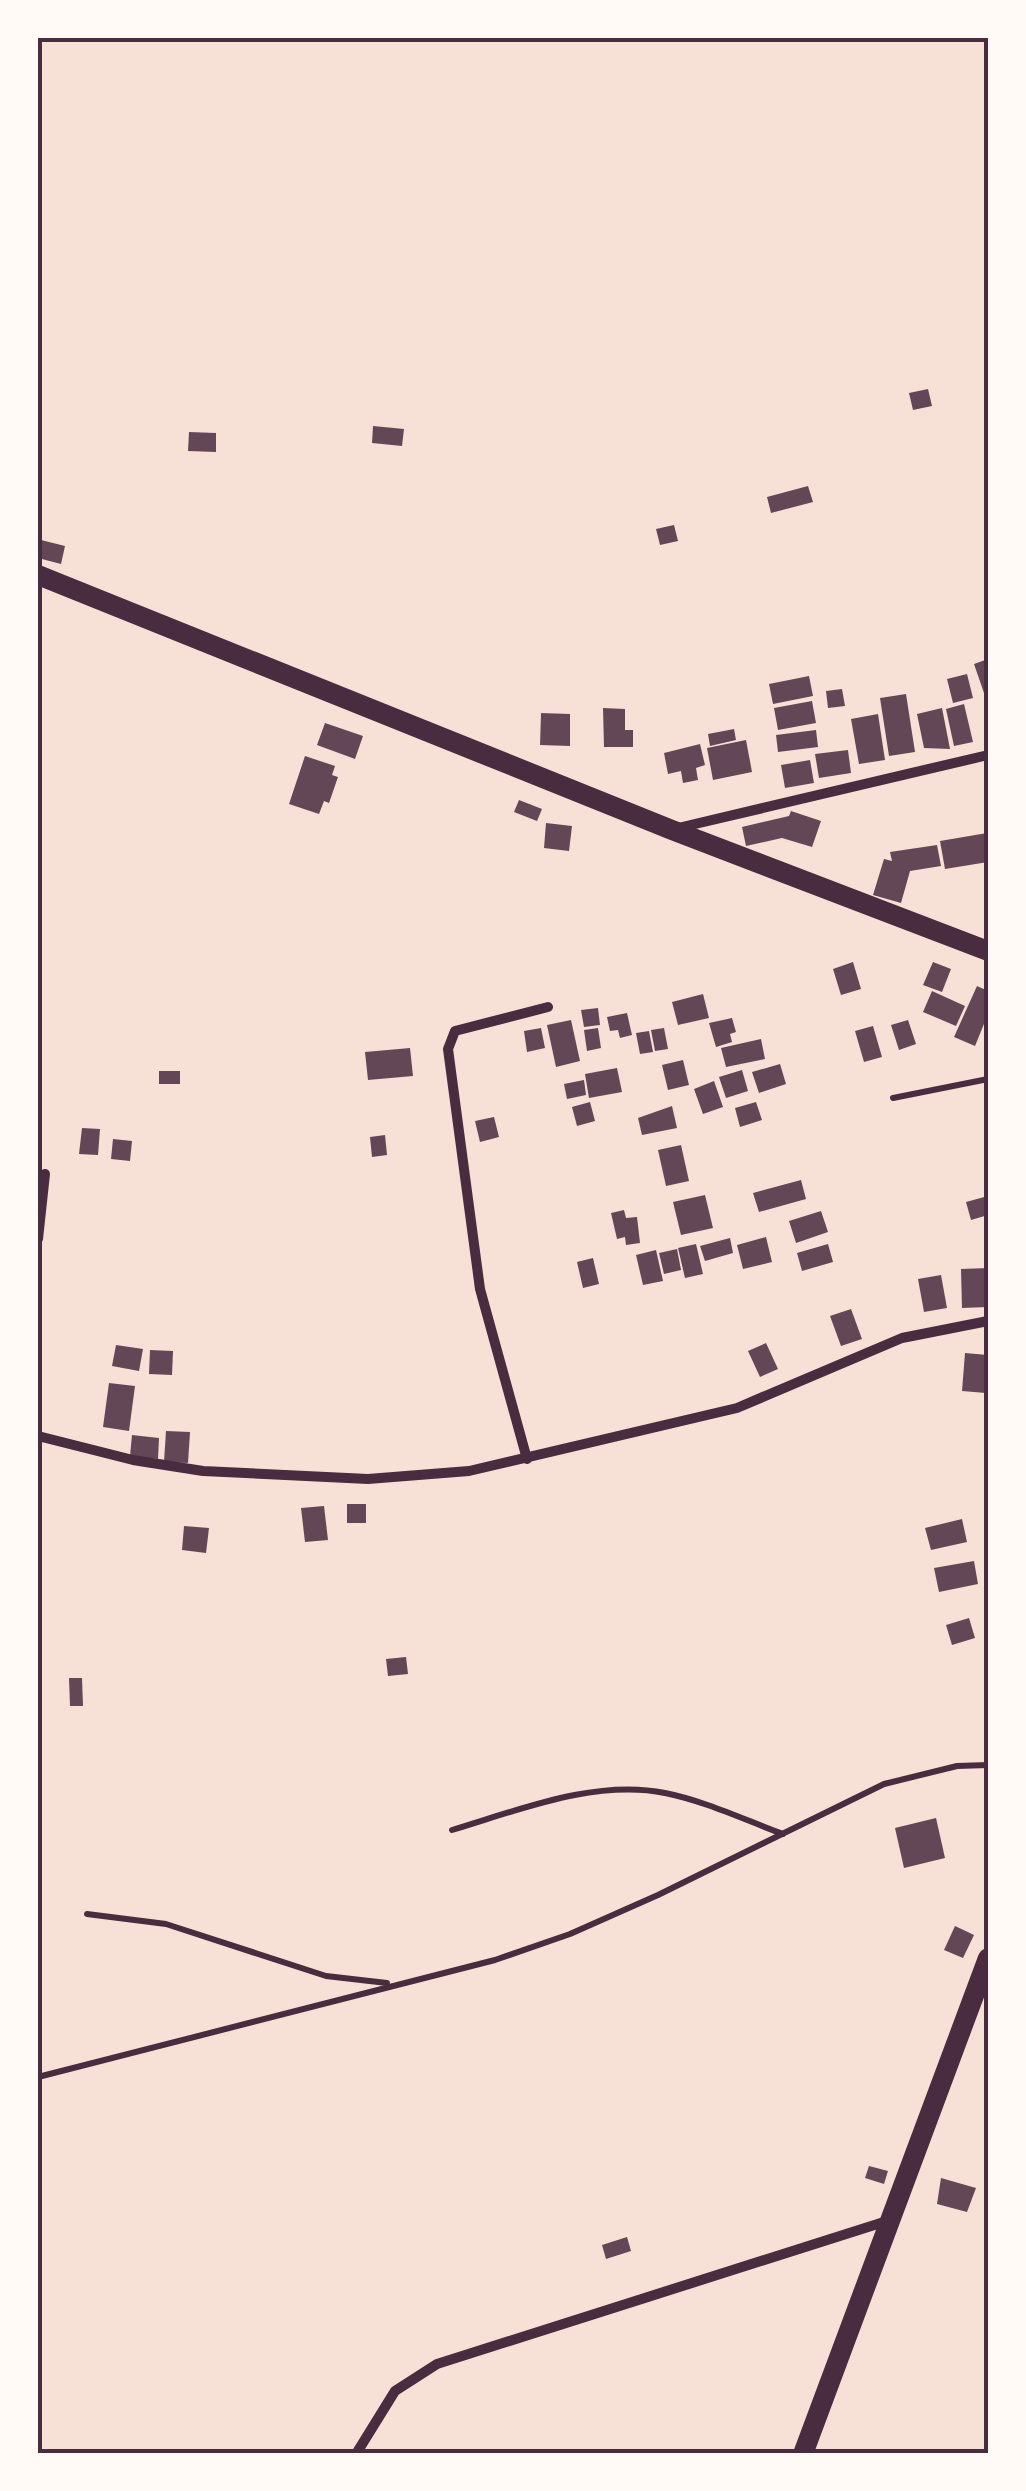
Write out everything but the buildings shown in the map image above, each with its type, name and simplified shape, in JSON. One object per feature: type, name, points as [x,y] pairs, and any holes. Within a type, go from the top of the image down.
[{"type":"highway","points":[[38,576],[672,830],[988,951]]},
{"type":"highway","points":[[803,2454],[988,1958]]},
{"type":"street","points":[[672,830],[988,756]]},
{"type":"street","points":[[527,1458],[480,1289],[448,1049],[455,1030],[548,1007]]},
{"type":"street","points":[[38,1239],[45,1174]]},
{"type":"street","points":[[38,1436],[133,1460],[203,1471],[417,1477],[527,1458],[737,1408],[902,1338],[988,1321]]},
{"type":"street","points":[[356,2454],[395,2391],[437,2364],[893,2219]]},
{"type":"lane","points":[[893,1098],[988,1078]]},
{"type":"lane","points":[[38,2077],[349,1998],[393,1983],[495,1960],[570,1934],[884,1784],[957,1766],[988,1765]]},
{"type":"lane","points":[[452,1830],[590,1793],[631,1788],[666,1793],[783,1834]]},
{"type":"lane","points":[[88,1914],[166,1924],[326,1976],[393,1983]]}]
